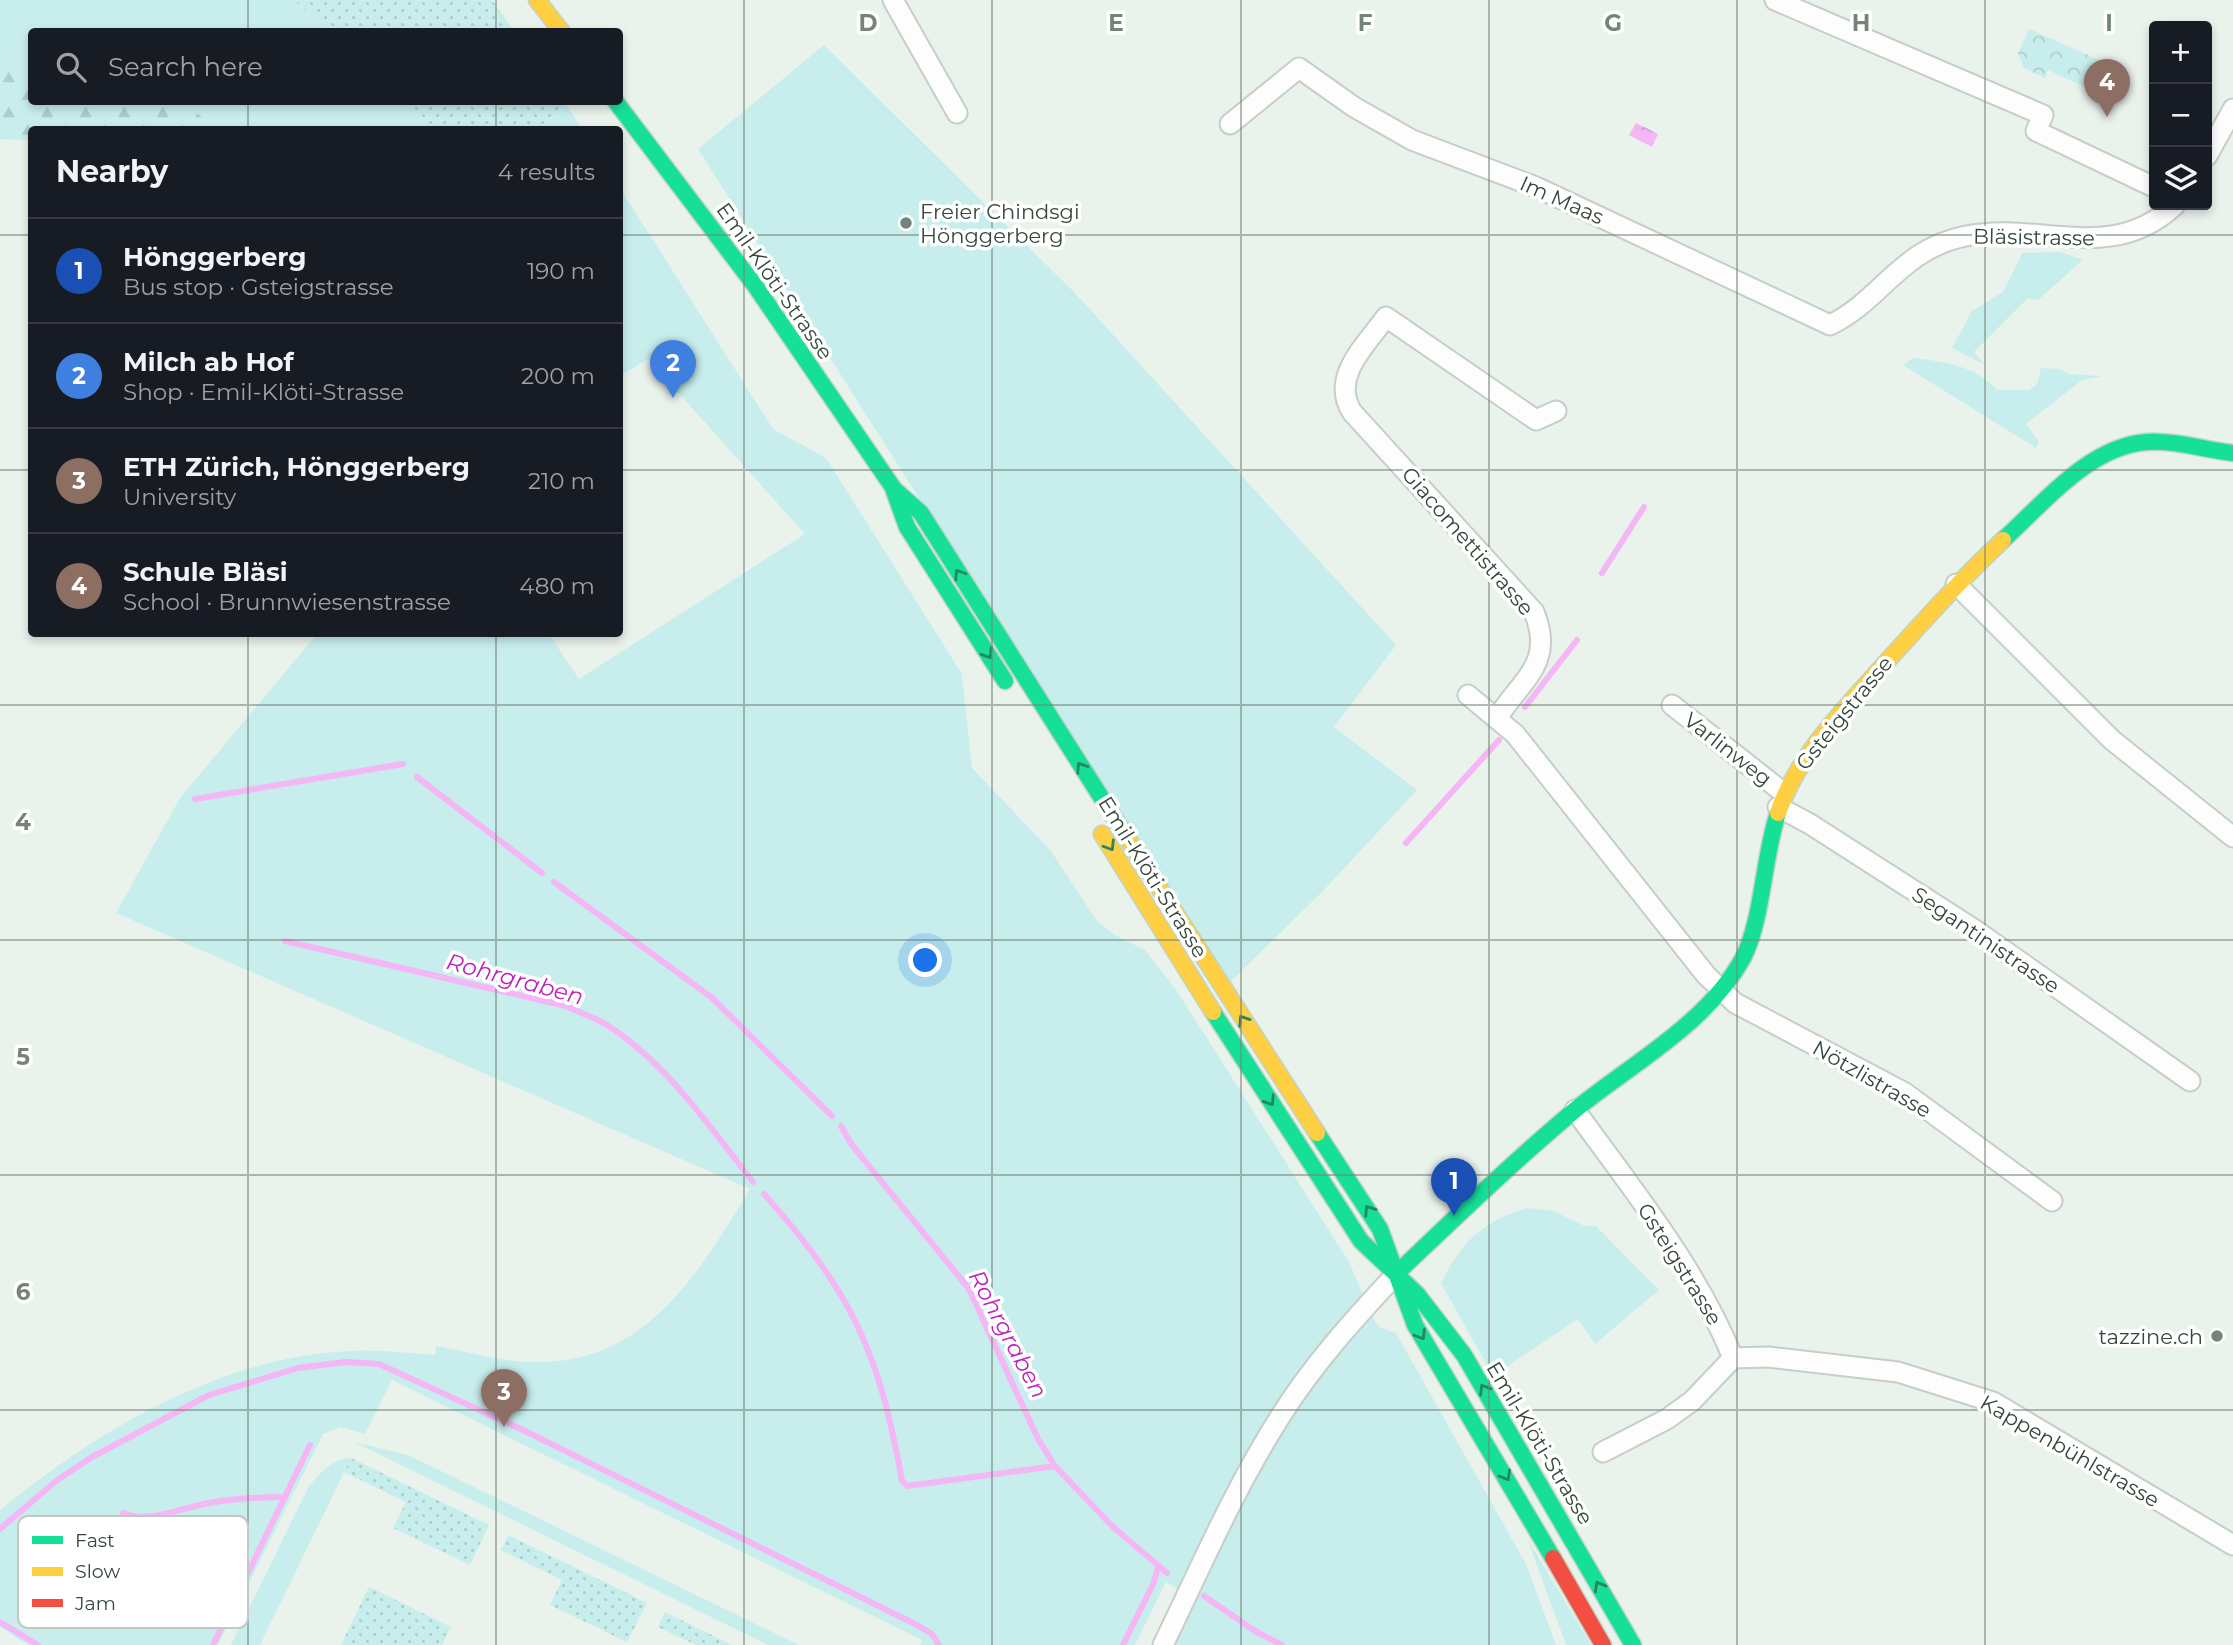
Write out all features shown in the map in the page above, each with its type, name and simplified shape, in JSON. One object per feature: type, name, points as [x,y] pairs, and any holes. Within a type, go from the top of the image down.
[{"type":"street","points":[[537,0],[559,28]]},
{"type":"street","points":[[893,0],[957,113]]},
{"type":"street","points":[[1774,0],[2043,115],[2036,131],[2149,185]]},
{"type":"street","name":"Im Maas","points":[[1230,124],[1299,68],[1354,107],[1412,140],[1536,187],[1829,325]]},
{"type":"street","name":"Emil-Klöti-Strasse","points":[[618,105],[756,287],[894,489],[921,513],[1238,1013],[1381,1229],[1415,1325],[1472,1417],[1603,1645]]},
{"type":"street","points":[[2212,147],[2233,108]]},
{"type":"street","name":"Bläsistrasse","points":[[1829,325],[1849,316],[1890,275],[1926,249],[1947,241],[1993,233],[2113,237],[2142,228],[2170,210]]},
{"type":"street","name":"Giacomettistrasse","points":[[1497,718],[1538,664],[1541,638],[1534,612],[1352,412],[1343,393],[1344,383],[1348,372],[1386,317],[1536,420],[1556,411]]},
{"type":"street","name":"Gsteigstrasse","points":[[1398,1272],[1454,1216],[1575,1110],[1696,1015],[1721,990],[1743,957],[1752,933],[1781,800],[1831,725],[1956,584],[2068,480],[2090,463],[2113,452],[2147,442],[2233,453]]},
{"type":"street","name":"Emil-Klöti-Strasse","points":[[894,489],[907,527],[1012,692]]},
{"type":"street","points":[[1956,584],[2112,740],[2233,837]]},
{"type":"street","points":[[1468,695],[1516,734],[1721,990]]},
{"type":"street","name":"Varlinweg","points":[[1672,705],[1781,800]]},
{"type":"street","name":"Segantinistrasse","points":[[1781,800],[1811,824],[1975,930],[2190,1081]]},
{"type":"street","name":"Emil-Klöti-Strasse","points":[[1093,819],[1193,982],[1362,1241],[1398,1272],[1436,1313],[1464,1355],[1633,1645]]},
{"type":"street","name":"Nötzlistrasse","points":[[1721,990],[1735,1003],[1905,1093],[2052,1201]]},
{"type":"street","name":"Gsteigstrasse","points":[[1575,1110],[1668,1240],[1715,1314],[1733,1358]]},
{"type":"street","points":[[1163,1645],[1255,1458],[1281,1415],[1322,1359],[1398,1272]]},
{"type":"street","name":"Kappenbühlstrasse","points":[[1733,1358],[1768,1357],[1898,1372],[1973,1394],[1993,1402],[2233,1545]]},
{"type":"street","points":[[1603,1452],[1681,1409],[1733,1358]]},
{"type":"green space","points":[[0,0],[294,0],[325,28],[28,28],[28,71],[0,54]]},
{"type":"green space","points":[[294,0],[492,0],[512,28],[325,28]]},
{"type":"green space","points":[[2029,29],[2106,63],[2093,91],[2048,70],[2045,78],[2024,68],[2018,53]]},
{"type":"green space","points":[[824,45],[1074,292],[1396,645],[1334,727],[1417,790],[1323,891],[1227,985],[698,149]]},
{"type":"green space","points":[[0,54],[28,71],[28,105],[188,105],[212,126],[28,126],[28,140],[0,139]]},
{"type":"green space","points":[[188,105],[408,105],[433,126],[212,126]]},
{"type":"green space","points":[[408,105],[567,106],[541,126],[432,126]]},
{"type":"green space","points":[[567,106],[580,126],[542,126]]},
{"type":"green space","points":[[623,193],[773,429],[826,458],[962,674],[972,768],[1051,851],[1097,921],[1115,935],[1145,950],[1177,991],[1349,1262],[1375,1322],[1381,1328],[1396,1333],[1526,1564],[1556,1645],[1174,1645],[1196,1600],[1166,1582],[1135,1645],[920,1645],[922,1640],[392,1380],[365,1434],[340,1427],[323,1434],[248,1585],[248,1516],[18,1516],[18,1628],[226,1628],[218,1645],[28,1645],[0,1627],[0,1510],[78,1452],[120,1426],[208,1383],[254,1367],[301,1356],[350,1351],[435,1355],[436,1346],[499,1359],[537,1362],[576,1358],[610,1347],[640,1329],[666,1307],[690,1280],[750,1189],[116,913],[180,798],[314,637],[551,637],[579,679],[805,534],[648,359],[623,374]]},
{"type":"green space","points":[[2060,252],[2083,260],[2038,300],[2028,298],[1974,352],[1985,365],[1952,348],[1972,311],[2003,292],[2022,253]]},
{"type":"green space","points":[[1913,358],[1947,363],[1969,370],[1980,375],[1997,390],[2029,390],[2037,384],[2041,368],[2060,369],[2068,374],[2103,376],[2082,380],[2026,424],[2039,442],[2036,448],[1903,365]]},
{"type":"green space","points":[[1528,1208],[1553,1211],[1585,1226],[1596,1226],[1659,1290],[1595,1344],[1578,1319],[1493,1376],[1441,1283],[1457,1256],[1475,1235],[1498,1219]]},
{"type":"green space","points":[[354,1442],[408,1455],[799,1645],[768,1645]]},
{"type":"green space","points":[[351,1458],[260,1645],[231,1645],[239,1628],[248,1628],[248,1610],[309,1486],[333,1463]]},
{"type":"green space","points":[[351,1458],[489,1525],[470,1565],[393,1528],[406,1502],[344,1472]]},
{"type":"green space","points":[[508,1535],[647,1603],[627,1642],[550,1605],[562,1580],[501,1550]]},
{"type":"green space","points":[[1527,1538],[1591,1645],[1566,1645]]},
{"type":"green space","points":[[369,1587],[451,1627],[442,1645],[341,1645]]},
{"type":"green space","points":[[665,1612],[732,1645],[696,1645],[658,1627]]},
{"type":"water","points":[[1636,123],[1658,134],[1652,147],[1629,135]]},
{"type":"waterway","points":[[1602,573],[1644,507]]},
{"type":"waterway","points":[[1525,707],[1577,640]]},
{"type":"waterway","points":[[1406,843],[1499,740]]},
{"type":"waterway","name":"Rohrgraben","points":[[195,799],[403,764]]},
{"type":"waterway","name":"Rohrgraben","points":[[417,777],[542,873]]},
{"type":"waterway","name":"Rohrgraben","points":[[554,882],[711,997],[832,1116]]},
{"type":"waterway","name":"Rohrgraben","points":[[285,941],[566,1006],[600,1021],[631,1042],[670,1079],[705,1119],[753,1182]]},
{"type":"waterway","name":"Rohrgraben","points":[[841,1126],[852,1145],[969,1289],[1038,1439],[1055,1466],[1113,1527],[1167,1573]]},
{"type":"waterway","name":"Rohrgraben","points":[[764,1194],[819,1262],[857,1326],[883,1395],[902,1481],[907,1486],[1055,1466]]},
{"type":"waterway","points":[[0,1529],[56,1481],[92,1457],[209,1395],[298,1368],[345,1362],[379,1364],[523,1430],[917,1625],[932,1634],[939,1645]]},
{"type":"waterway","points":[[248,1573],[310,1445]]},
{"type":"waterway","points":[[154,1516],[218,1502],[285,1497]]},
{"type":"waterway","points":[[123,1513],[133,1516]]},
{"type":"waterway","points":[[1123,1645],[1154,1582],[1158,1567]]},
{"type":"waterway","name":"Rohrgraben","points":[[1204,1596],[1255,1631],[1282,1645]]},
{"type":"waterway","points":[[0,1622],[38,1645]]},
{"type":"waterway","points":[[213,1645],[221,1628]]},
{"type":"traffic: fast","points":[[618,105],[756,287],[894,489],[921,513],[1120,827]]},
{"type":"traffic: fast","points":[[2003,540],[2086,465],[2126,446],[2168,442],[2233,453]]},
{"type":"traffic: fast","points":[[894,491],[907,527],[1005,681]]},
{"type":"traffic: fast","points":[[1398,1272],[1575,1110],[1689,1023],[1728,982],[1750,942],[1778,813]]},
{"type":"traffic: fast","points":[[1213,1012],[1361,1241],[1417,1294],[1464,1355],[1633,1645]]},
{"type":"traffic: fast","points":[[1317,1133],[1380,1229],[1415,1325],[1553,1558]]},
{"type":"traffic: slow","points":[[537,0],[559,28]]},
{"type":"traffic: slow","points":[[1778,813],[1796,773],[1836,719],[1940,603],[2003,540]]},
{"type":"traffic: slow","points":[[1120,827],[1317,1133]]},
{"type":"traffic: slow","points":[[1102,834],[1213,1012]]},
{"type":"traffic: jam","points":[[1553,1558],[1603,1645]]},
{"type":"place","name":"Schule Bläsi","points":[[2107,117]]},
{"type":"place","name":"Freier Chindsgi Hönggerberg","points":[[906,223]]},
{"type":"place","name":"Milch ab Hof","points":[[673,398]]},
{"type":"place","name":"Hönggerberg","points":[[1454,1216]]},
{"type":"place","name":"tazzine.ch","points":[[2217,1336]]},
{"type":"place","name":"ETH Zürich, Hönggerberg","points":[[504,1427]]}]
